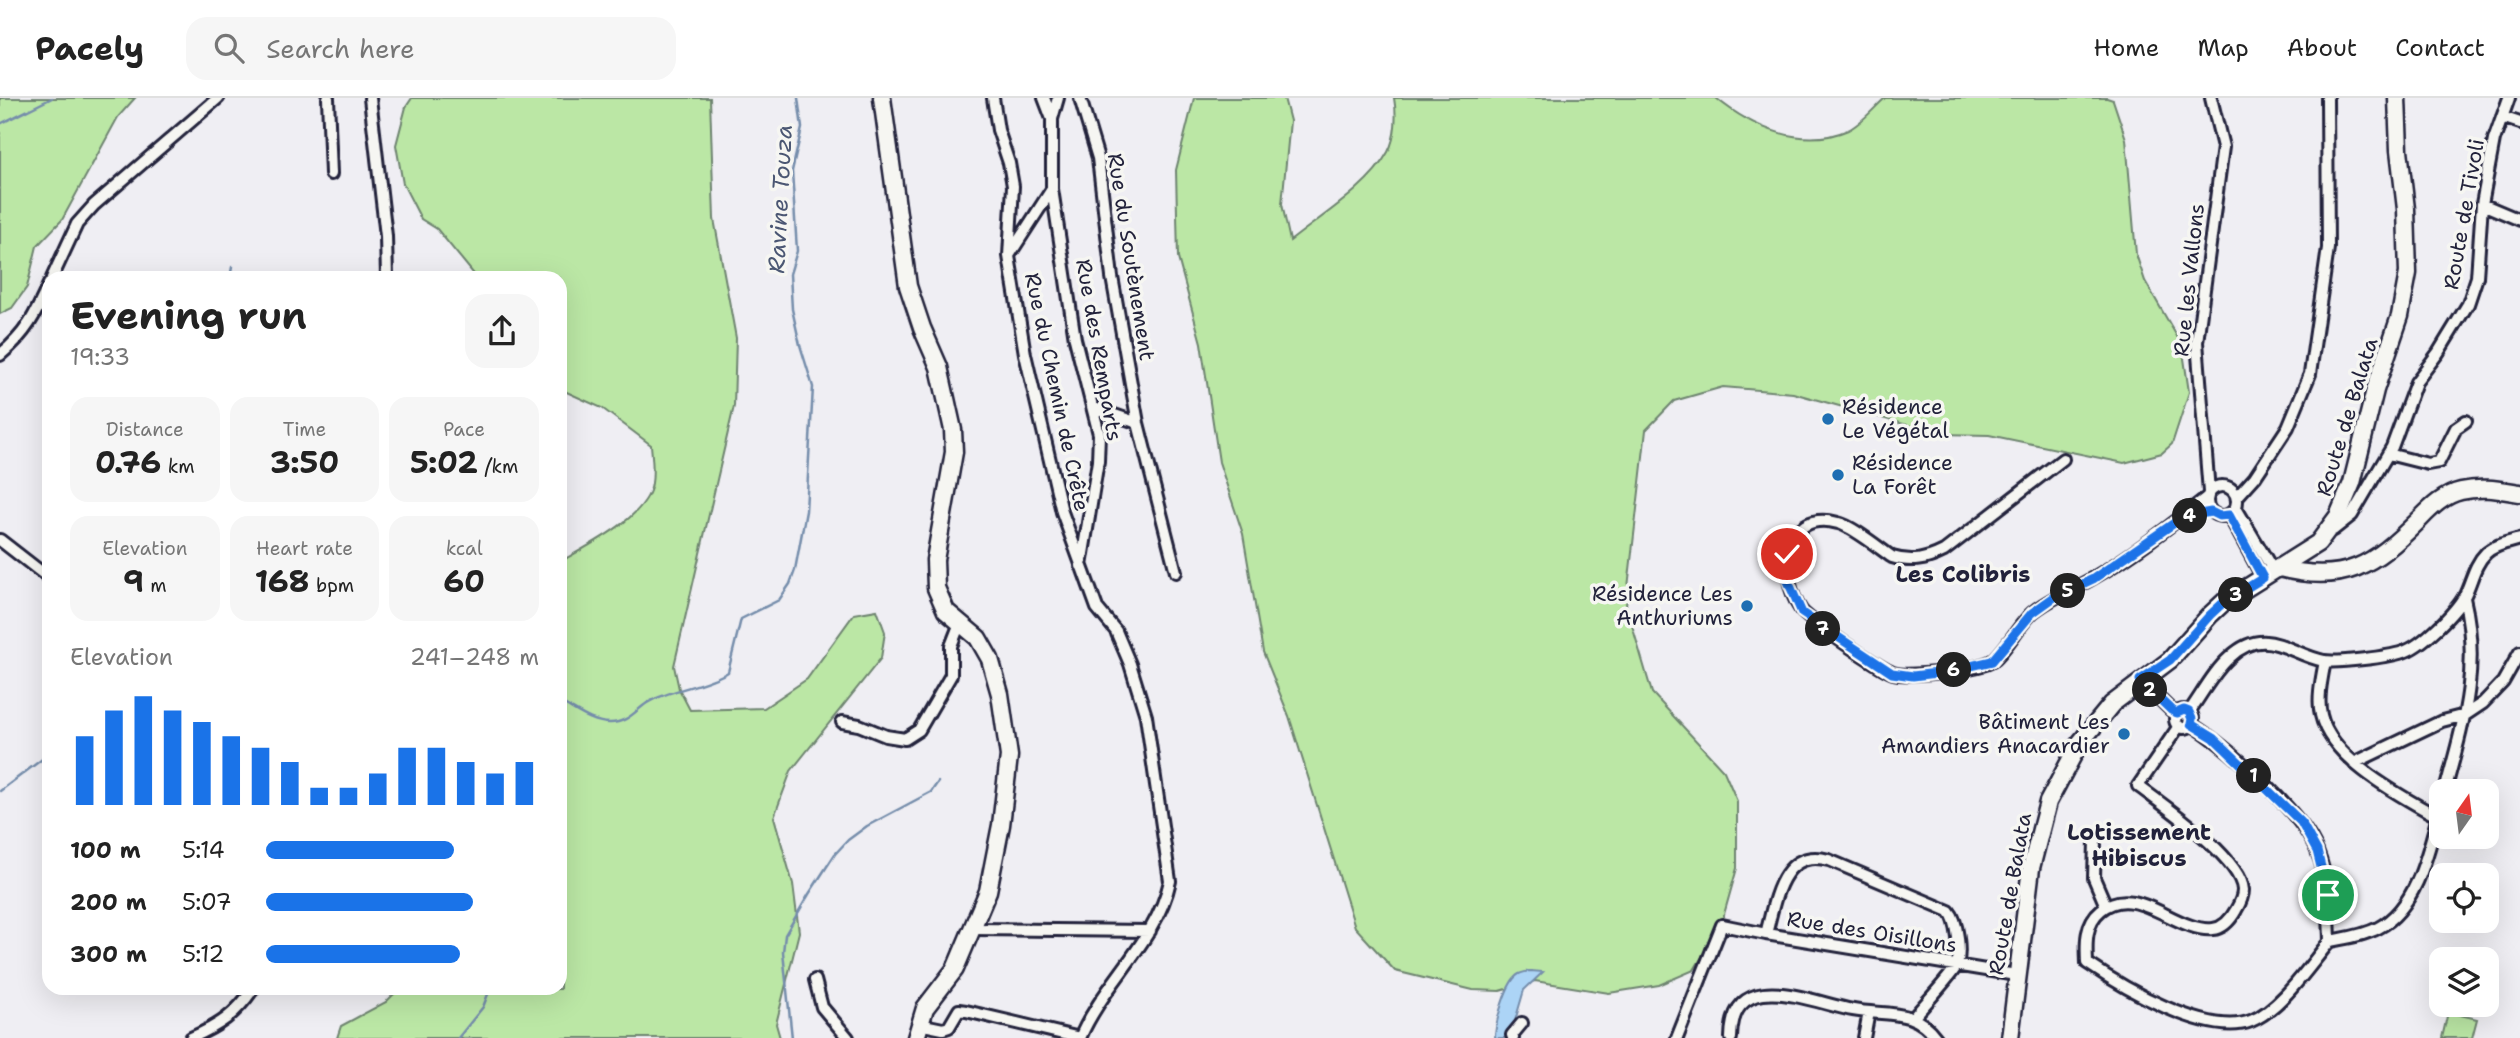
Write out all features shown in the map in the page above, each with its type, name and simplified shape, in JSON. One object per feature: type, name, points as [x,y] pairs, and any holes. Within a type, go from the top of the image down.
[{"type":"street","points":[[55,271],[77,224],[94,205],[218,98]]},
{"type":"street","points":[[328,98],[331,174]]},
{"type":"street","points":[[370,98],[386,236],[387,271]]},
{"type":"street","points":[[882,98],[908,286],[939,367],[953,430],[954,452],[935,560],[936,588],[946,611],[978,638],[990,659],[1000,694],[1009,756],[1001,825],[988,891],[955,969],[925,1008],[918,1031],[948,1027],[959,1010],[1080,1038]]},
{"type":"street","name":"Rue du Chemin de Crête","points":[[993,98],[998,130],[1013,186],[1009,256],[1028,368],[1062,512],[1097,608],[1116,631],[1130,664],[1146,716],[1170,881],[1165,903],[1150,931],[1089,1018],[1080,1038]]},
{"type":"street","name":"Rue des Remparts","points":[[1044,98],[1052,118],[1052,189],[1075,339],[1099,435],[1098,461],[1081,568]]},
{"type":"street","points":[[1052,118],[1058,98]]},
{"type":"street","name":"Rue du Soutènement","points":[[1080,98],[1098,158],[1112,277],[1138,423],[1176,572]]},
{"type":"street","name":"Rue les Vallons","points":[[2211,98],[2223,147],[2197,342],[2211,512]]},
{"type":"street","points":[[2183,517],[2211,512],[2219,516],[2234,507],[2288,427],[2310,374],[2329,248],[2327,98]]},
{"type":"street","name":"Route de Balata","points":[[2010,1038],[2031,868],[2048,802],[2079,744],[2112,704],[2140,680],[2170,660],[2224,602],[2318,543],[2338,516],[2353,483],[2375,390],[2400,316],[2408,273],[2397,98]]},
{"type":"street","name":"Route de Tivoli","points":[[2318,543],[2352,515],[2388,454],[2416,382],[2438,354],[2468,304],[2477,277],[2482,204],[2494,140],[2509,98]]},
{"type":"street","points":[[2502,117],[2520,123]]},
{"type":"street","points":[[1009,256],[1052,189]]},
{"type":"street","points":[[2482,204],[2520,220]]},
{"type":"street","points":[[0,355],[34,319],[42,300]]},
{"type":"street","points":[[1094,408],[1138,423]]},
{"type":"street","points":[[2388,454],[2428,464],[2439,462],[2456,428],[2466,421]]},
{"type":"street","points":[[2063,459],[1944,551],[1928,559],[1892,557],[1842,523],[1825,520],[1814,522],[1798,531],[1787,554],[1787,579],[1796,602],[1810,620],[1892,673],[1913,676],[1992,661],[2032,613],[2053,598],[2093,579],[2183,517],[2208,495],[2255,477]]},
{"type":"street","points":[[2207,467],[2225,487],[2272,573],[2331,575],[2360,568],[2391,548],[2436,503],[2459,491],[2490,488],[2520,494]]},
{"type":"street","points":[[2431,849],[2405,904],[2379,928],[2330,941],[2283,999],[2251,1021],[2232,1024],[2205,1021],[2165,1007],[2122,987],[2087,963],[2086,940],[2091,918],[2106,906],[2124,901],[2145,905],[2202,929],[2215,929],[2231,920],[2239,905],[2243,890],[2238,876],[2226,858],[2138,786],[2229,657],[2247,645],[2265,641],[2282,644],[2325,661],[2381,656],[2414,648],[2426,640],[2464,598],[2476,565],[2487,551],[2520,539]]},
{"type":"street","points":[[0,540],[42,574]]},
{"type":"street","points":[[2448,779],[2471,681],[2471,625],[2464,598]]},
{"type":"street","points":[[842,722],[859,724],[886,736],[905,738],[919,730],[951,675],[951,646],[960,623]]},
{"type":"street","points":[[2354,764],[2442,722],[2465,715],[2483,703],[2503,682],[2520,652]]},
{"type":"street","points":[[2325,661],[2320,715],[2330,737],[2354,764],[2429,811]]},
{"type":"street","points":[[2140,680],[2171,710],[2214,738],[2301,822],[2317,851],[2328,895],[2330,941]]},
{"type":"street","points":[[2095,841],[2094,878],[2106,906]]},
{"type":"street","points":[[1766,934],[1778,891],[1787,872],[1803,860],[1819,857],[1949,911],[1958,930],[1957,965],[1914,1017]]},
{"type":"street","name":"Rue des Oisillons","points":[[1677,1038],[1722,925],[2016,975]]},
{"type":"street","points":[[973,929],[1150,931]]},
{"type":"street","points":[[815,980],[822,1007],[848,1038]]},
{"type":"street","points":[[1731,1038],[1732,1021],[1740,1007],[1754,996],[1764,993],[1788,994],[1869,1012],[1914,1017],[1936,1038]]},
{"type":"street","points":[[191,1038],[229,1018],[249,995]]},
{"type":"street","points":[[1864,1038],[1869,1012]]},
{"type":"street","points":[[1513,1038],[1512,1035],[1522,1023]]},
{"type":"green space","points":[[0,98],[135,98],[118,117],[62,220],[37,246],[27,287],[12,308],[0,314]]},
{"type":"green space","points":[[412,98],[710,98],[714,219],[736,338],[734,406],[674,666],[679,689],[690,710],[764,708],[807,679],[854,614],[877,610],[885,632],[881,658],[791,771],[774,817],[793,884],[799,932],[776,1024],[780,1038],[337,1038],[341,1026],[386,1002],[393,995],[567,995],[567,558],[628,519],[648,496],[653,478],[651,445],[602,408],[567,392],[567,271],[471,271],[437,229],[421,219],[403,184],[396,145],[406,107]]},
{"type":"green space","points":[[1194,98],[1284,98],[1290,121],[1282,204],[1290,241],[1357,189],[1380,165],[1393,139],[1396,118],[1394,98],[1716,98],[1761,126],[1813,138],[1848,130],[1863,120],[1885,98],[2107,98],[2113,100],[2126,139],[2136,254],[2145,281],[2182,345],[2189,392],[2172,444],[2162,453],[2124,463],[1989,435],[1939,434],[1793,393],[1723,387],[1674,401],[1646,430],[1626,605],[1652,693],[1724,771],[1737,801],[1737,868],[1721,925],[1694,970],[1659,985],[1609,993],[1535,981],[1500,991],[1473,990],[1395,971],[1355,927],[1289,716],[1263,652],[1243,534],[1219,462],[1201,343],[1178,258],[1176,170]]},
{"type":"green space","points":[[2447,1017],[2477,1019],[2472,1038],[2442,1038]]},
{"type":"water","points":[[1543,972],[1524,990],[1510,1038],[1495,1038],[1499,1013],[1510,985],[1519,974]]},
{"type":"waterway","points":[[0,124],[52,98]]},
{"type":"waterway","name":"Ravine Touza","points":[[567,706],[596,721],[616,723],[657,698],[719,677],[728,672],[741,619],[779,600],[790,584],[806,511],[813,387],[792,309],[790,274],[797,251],[792,171],[802,128],[798,98]]},
{"type":"waterway","points":[[231,271],[232,267]]},
{"type":"waterway","points":[[0,791],[42,759]]},
{"type":"waterway","points":[[792,1038],[783,952],[785,935],[835,854],[848,840],[867,826],[931,792],[938,782]]},
{"type":"waterway","name":"Ravine Touza","points":[[458,1038],[483,1007],[488,995]]},
{"type":"place","name":"Résidence Le Végétal","points":[[1828,419]]},
{"type":"place","name":"Résidence La Forêt","points":[[1838,475]]},
{"type":"place","name":"Résidence Les Anthuriums","points":[[1747,606]]},
{"type":"place","name":"Bâtiment Les Amandiers Anacardier","points":[[2124,734]]},
{"type":"district","name":"Les Colibris","points":[[1963,574]]},
{"type":"district","name":"Lotissement Hibiscus","points":[[2139,845]]},
{"type":"route","points":[[1787,554],[1787,579],[1802,613],[1892,673],[1913,676],[1992,661],[2032,613],[2053,598],[2093,579],[2183,517],[2211,512],[2224,517],[2229,515],[2263,578],[2224,602],[2170,660],[2140,680],[2171,710],[2177,713],[2184,710],[2189,712],[2191,724],[2214,738],[2301,822],[2317,851],[2328,895]]}]
